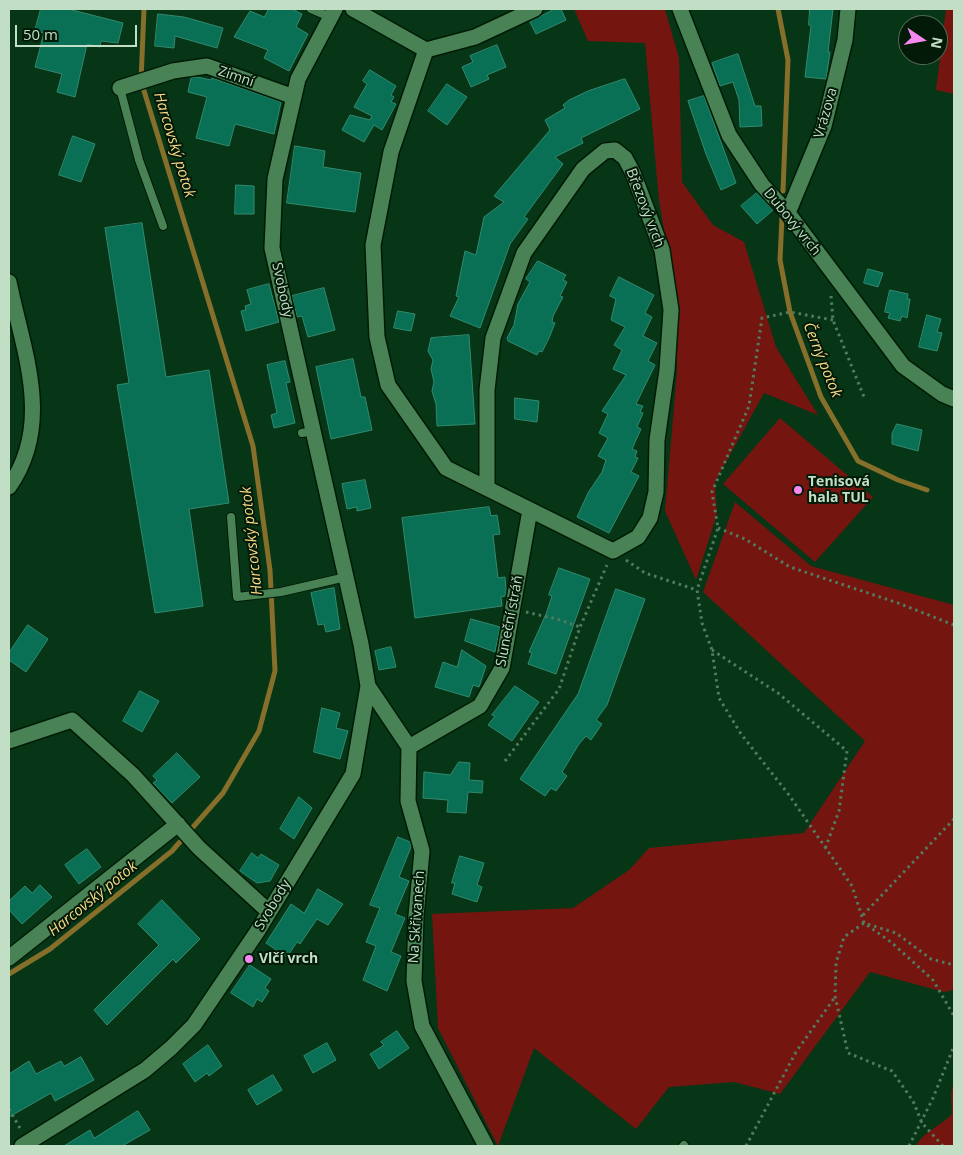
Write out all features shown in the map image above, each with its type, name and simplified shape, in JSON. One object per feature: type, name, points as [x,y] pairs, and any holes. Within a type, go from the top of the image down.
[{"type":"street","points":[[352,9],[426,50],[475,37],[535,9]]},
{"type":"street","name":"Dubový vrch","points":[[680,9],[729,134],[762,184],[788,214],[903,366],[942,394],[954,399]]},
{"type":"street","name":"Vrázova","points":[[788,214],[824,126],[845,40],[848,9]]},
{"type":"street","name":"Svobody","points":[[30,1142],[145,1070],[194,1025],[257,932],[353,774],[368,686],[307,432],[272,248],[275,178],[298,79],[333,13]]},
{"type":"street","points":[[426,50],[391,152],[373,245],[377,337],[388,385],[446,468],[613,551]]},
{"type":"street","name":"Zimní","points":[[125,87],[173,71],[207,66],[294,97]]},
{"type":"street","name":"Březový vrch","points":[[487,487],[487,390],[493,338],[524,253],[583,169],[605,151],[615,150],[626,158],[662,250],[671,310],[668,370],[657,440],[656,492],[650,518],[638,537],[613,551]]},
{"type":"street","points":[[9,282],[34,403],[30,443],[23,463],[9,487]]},
{"type":"street","name":"Sluneční stráň","points":[[409,747],[480,706],[502,668],[530,510]]},
{"type":"street","points":[[368,686],[409,747]]},
{"type":"street","points":[[9,741],[72,720],[133,775],[200,848],[268,912]]},
{"type":"street","name":"Na Skřivanech","points":[[409,747],[408,801],[422,851],[416,916],[414,981],[422,1026],[486,1146]]},
{"type":"street","points":[[9,958],[180,826]]},
{"type":"lane","points":[[311,9],[333,13]]},
{"type":"lane","points":[[125,87],[138,160],[163,226]]},
{"type":"lane","points":[[231,517],[237,597],[281,592],[343,577]]},
{"type":"lane","points":[[329,574],[343,577]]},
{"type":"path","points":[[831,294],[833,320],[864,397]]},
{"type":"path","points":[[833,320],[790,312],[762,318],[749,406],[712,492],[718,528],[696,590],[702,623],[712,650],[719,698],[741,734],[789,795],[852,886],[863,915],[864,923],[892,942],[933,980],[954,1015]]},
{"type":"path","points":[[718,528],[745,539],[790,567],[898,604],[954,626]]},
{"type":"path","points":[[505,761],[559,689],[580,627],[613,551],[645,573],[696,590]]},
{"type":"path","points":[[513,609],[557,619],[580,627]]},
{"type":"path","points":[[712,650],[778,693],[847,751],[839,811],[825,849]]},
{"type":"path","points":[[863,915],[954,819]]},
{"type":"path","points":[[864,923],[896,933],[931,959],[954,965]]},
{"type":"path","points":[[864,923],[844,937],[836,963],[835,996],[848,1053],[892,1072],[913,1101],[922,1123],[943,1146]]},
{"type":"path","points":[[746,1146],[796,1052],[835,996]]},
{"type":"path","points":[[909,1146],[922,1123],[954,1046]]},
{"type":"path","points":[[9,1109],[30,1142]]},
{"type":"shaded area","points":[[574,9],[665,9],[679,58],[682,182],[713,225],[744,242],[776,347],[818,415],[764,393],[715,482],[717,514],[696,580],[665,511],[677,372],[677,303],[659,201],[645,43],[588,41]]},
{"type":"shaded area","points":[[946,9],[954,9],[954,94],[936,90],[939,65],[948,65],[948,15],[945,15]]},
{"type":"shaded area","name":"Tenisová hala TUL","points":[[780,418],[873,497],[815,562],[723,484]]},
{"type":"shaded area","points":[[735,502],[811,566],[954,605],[954,990],[944,992],[870,972],[780,1094],[734,1082],[669,1087],[636,1129],[534,1048],[498,1146],[438,1028],[432,914],[573,908],[629,870],[649,848],[804,833],[865,741],[703,592]]},
{"type":"shaded area","points":[[954,1080],[954,1146],[916,1146],[923,1136],[952,1114],[951,1094]]},
{"type":"building","points":[[41,9],[68,9],[123,23],[118,43],[101,41],[100,47],[87,44],[75,97],[57,92],[62,74],[35,67],[44,33],[35,31]]},
{"type":"building","points":[[269,9],[292,9],[302,14],[296,27],[308,34],[289,71],[264,58],[268,50],[234,37],[250,11],[264,17]]},
{"type":"building","points":[[555,9],[561,9],[566,20],[536,34],[530,22]]},
{"type":"building","points":[[810,9],[833,9],[826,79],[805,77],[811,26],[809,25]]},
{"type":"building","points":[[158,14],[184,17],[223,28],[217,48],[175,36],[174,48],[155,46]]},
{"type":"building","points":[[497,45],[506,67],[487,75],[489,79],[471,87],[462,67],[473,62],[470,56]]},
{"type":"building","points":[[738,54],[755,106],[761,106],[762,126],[740,127],[739,100],[733,82],[720,86],[712,63]]},
{"type":"building","points":[[370,70],[396,86],[391,95],[394,97],[391,102],[396,104],[382,130],[374,125],[364,142],[342,130],[350,115],[370,120],[372,116],[354,107],[367,84],[363,81]]},
{"type":"building","points":[[197,77],[211,80],[212,78],[281,102],[274,134],[235,124],[229,146],[196,138],[207,97],[188,92],[191,78]]},
{"type":"building","points":[[625,79],[640,109],[581,138],[583,143],[555,157],[563,164],[524,217],[528,219],[510,244],[480,328],[450,316],[459,297],[456,296],[465,251],[476,255],[484,217],[504,202],[494,196],[550,130],[545,120],[565,108],[563,105],[569,100],[588,91]]},
{"type":"building","points":[[447,84],[467,97],[447,125],[428,111]]},
{"type":"building","points":[[704,96],[736,183],[721,190],[706,154],[688,101]]},
{"type":"building","points":[[73,136],[95,144],[81,182],[59,175]]},
{"type":"building","points":[[295,146],[325,151],[323,167],[361,173],[355,212],[287,203]]},
{"type":"building","points":[[236,185],[254,186],[254,214],[235,214]]},
{"type":"building","points":[[757,193],[773,210],[757,224],[741,206]]},
{"type":"building","points":[[142,223],[166,377],[209,370],[229,503],[189,509],[203,606],[155,613],[117,385],[129,383],[105,228]]},
{"type":"building","points":[[538,261],[566,275],[563,280],[567,282],[560,296],[563,297],[553,316],[552,322],[555,323],[549,338],[542,352],[539,351],[537,355],[508,341],[507,338],[514,325],[518,304],[530,282],[526,279]]},
{"type":"building","points":[[868,269],[883,273],[878,287],[864,283]]},
{"type":"building","points":[[619,277],[654,295],[645,313],[652,317],[643,336],[657,343],[648,361],[655,365],[636,404],[643,406],[640,412],[643,413],[637,427],[641,429],[632,449],[637,451],[635,457],[638,458],[631,472],[639,476],[609,533],[577,517],[588,493],[602,472],[606,460],[598,456],[608,438],[599,433],[608,414],[602,411],[626,375],[613,369],[622,350],[614,345],[625,327],[611,320],[616,299],[610,296]]},
{"type":"building","points":[[269,284],[279,322],[246,331],[241,311],[246,310],[245,306],[251,304],[247,290]]},
{"type":"building","points":[[324,288],[335,330],[308,337],[302,316],[297,317],[292,296]]},
{"type":"building","points":[[890,290],[908,294],[907,299],[910,299],[907,318],[902,316],[900,321],[888,318],[890,313],[885,312]]},
{"type":"building","points":[[398,311],[415,314],[411,331],[394,328]]},
{"type":"building","points":[[927,315],[941,319],[937,332],[942,333],[937,351],[919,347]]},
{"type":"building","points":[[469,335],[475,424],[437,426],[436,404],[432,391],[434,382],[431,369],[433,360],[428,351],[431,338]]},
{"type":"building","points":[[353,359],[361,397],[365,397],[372,430],[331,439],[316,367]]},
{"type":"building","points":[[285,361],[290,382],[286,383],[295,423],[274,428],[271,415],[277,413],[267,365]]},
{"type":"building","points":[[515,398],[539,401],[537,422],[515,419]]},
{"type":"building","points":[[897,424],[922,430],[918,451],[892,444],[892,434]]},
{"type":"building","points":[[365,480],[371,508],[357,511],[357,507],[347,509],[342,484]]},
{"type":"building","points":[[489,507],[491,516],[497,515],[500,534],[493,535],[498,578],[505,577],[506,589],[505,596],[501,597],[502,606],[415,618],[402,518]]},
{"type":"building","points":[[559,568],[590,579],[556,674],[528,664],[532,653],[529,652],[546,614],[552,596],[549,595]]},
{"type":"building","points":[[334,588],[340,629],[326,632],[324,624],[318,625],[311,593]]},
{"type":"building","points":[[616,589],[645,599],[607,705],[596,720],[602,724],[591,740],[586,736],[579,744],[562,772],[567,776],[556,791],[551,788],[545,796],[520,779],[578,694]]},
{"type":"building","points":[[471,619],[500,627],[495,652],[465,641]]},
{"type":"building","points":[[28,625],[48,639],[26,672],[9,660],[9,653]]},
{"type":"building","points":[[391,647],[396,667],[379,670],[375,651]]},
{"type":"building","points":[[462,650],[486,666],[479,687],[473,685],[469,697],[435,687],[443,662],[457,667]]},
{"type":"building","points":[[515,686],[539,702],[512,741],[488,725],[495,716],[492,715]]},
{"type":"building","points":[[140,691],[159,701],[142,732],[123,721]]},
{"type":"building","points":[[322,708],[340,713],[336,728],[348,731],[340,759],[314,752]]},
{"type":"building","points":[[177,753],[200,777],[172,803],[153,783],[157,780],[153,776]]},
{"type":"building","points":[[459,762],[470,763],[469,780],[483,781],[482,793],[468,792],[466,813],[447,812],[448,800],[423,798],[424,772],[450,775]]},
{"type":"building","points":[[299,797],[312,808],[294,839],[280,829]]},
{"type":"building","points":[[398,837],[410,842],[411,847],[399,877],[409,881],[395,914],[405,918],[391,952],[401,956],[387,991],[363,980],[376,946],[366,942],[380,908],[370,905]]},
{"type":"building","points":[[87,849],[101,867],[79,884],[65,865]]},
{"type":"building","points":[[252,853],[258,858],[261,854],[279,865],[270,881],[257,883],[240,871]]},
{"type":"building","points":[[460,856],[484,863],[477,885],[482,887],[477,902],[452,894],[455,883],[452,883]]},
{"type":"building","points":[[40,885],[52,897],[22,924],[9,910],[9,901],[25,886],[32,893]]},
{"type":"building","points":[[318,889],[343,904],[328,925],[317,919],[300,944],[297,942],[287,957],[266,943],[291,904],[304,913]]},
{"type":"building","points":[[162,900],[200,939],[176,963],[173,959],[107,1025],[94,1010],[159,945],[138,924]]},
{"type":"building","points":[[250,965],[271,979],[265,988],[269,991],[262,1002],[257,999],[253,1007],[231,993]]},
{"type":"building","points":[[397,1031],[409,1048],[379,1069],[370,1054],[384,1045],[381,1042]]},
{"type":"building","points":[[327,1043],[336,1060],[313,1073],[304,1056]]},
{"type":"building","points":[[208,1045],[222,1066],[209,1076],[207,1073],[195,1082],[183,1064]]},
{"type":"building","points":[[81,1057],[94,1080],[55,1101],[51,1093],[9,1117],[9,1074],[29,1061],[36,1074],[61,1061],[64,1066]]},
{"type":"building","points":[[273,1075],[282,1090],[257,1105],[248,1090]]},
{"type":"building","points":[[138,1111],[150,1130],[122,1146],[64,1146],[90,1130],[94,1138]]},
{"type":"waterway","name":"Harcovský potok","points":[[9,974],[50,949],[172,851],[223,793],[259,731],[275,671],[270,570],[253,446],[141,81],[144,9]]},
{"type":"waterway","name":"Černý potok","points":[[778,9],[788,60],[783,191]]},
{"type":"waterway","name":"Černý potok","points":[[782,217],[780,260],[790,312],[821,397],[858,461],[898,480],[927,490]]},
{"type":"place","name":"Tenisová hala TUL","points":[[798,490]]},
{"type":"place","name":"Vlčí vrch","points":[[249,959]]}]
